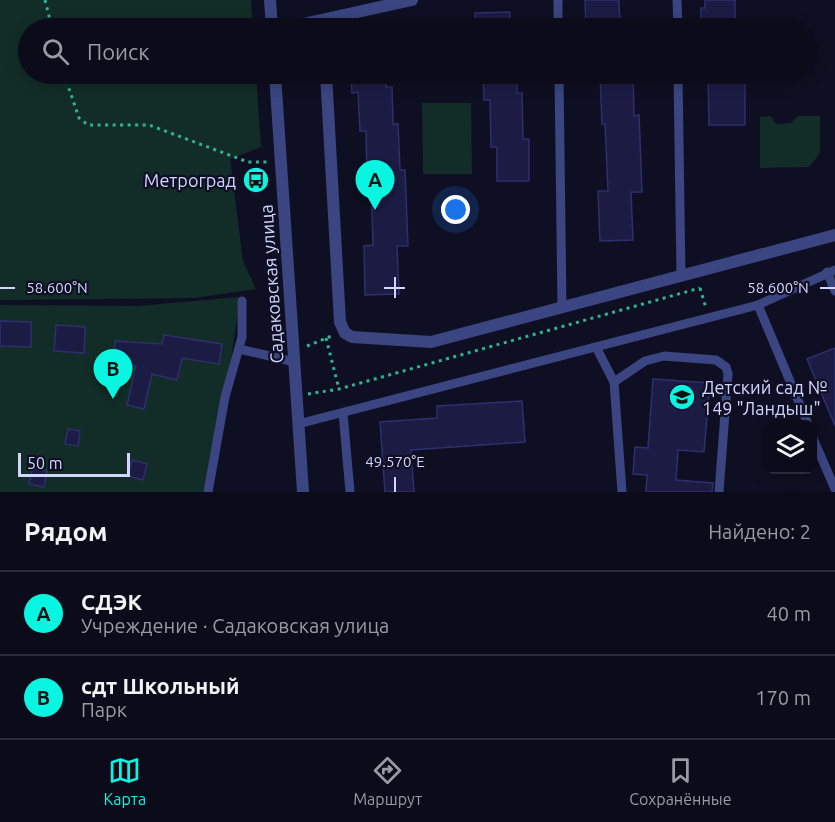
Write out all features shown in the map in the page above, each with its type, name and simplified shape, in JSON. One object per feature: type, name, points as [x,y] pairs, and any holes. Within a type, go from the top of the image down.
[{"type":"street","points":[[270,0],[271,18]]},
{"type":"street","points":[[345,18],[412,0]]},
{"type":"street","name":"Садаковская улица","points":[[276,84],[303,492]]},
{"type":"street","points":[[327,84],[339,311],[341,328],[352,337],[430,342],[835,235]]},
{"type":"lane","points":[[558,0],[558,18]]},
{"type":"lane","points":[[677,0],[678,18]]},
{"type":"lane","points":[[559,84],[562,307]]},
{"type":"lane","points":[[678,84],[681,276]]},
{"type":"lane","points":[[298,424],[758,305],[831,271],[835,291]]},
{"type":"lane","points":[[208,492],[218,431],[242,337],[242,301]]},
{"type":"lane","points":[[758,305],[806,420]]},
{"type":"lane","points":[[596,347],[614,382],[622,492]]},
{"type":"lane","points":[[239,350],[294,357]]},
{"type":"lane","points":[[614,382],[645,361],[664,356],[714,360],[726,368],[728,374],[719,492]]},
{"type":"lane","points":[[343,413],[350,492]]},
{"type":"lane","points":[[817,446],[835,489]]},
{"type":"path","points":[[45,0],[50,18]]},
{"type":"path","points":[[67,84],[79,118],[88,125],[149,125],[248,162],[280,162]]},
{"type":"path","points":[[696,272],[709,318]]},
{"type":"path","points":[[297,395],[339,389],[700,288]]},
{"type":"path","points":[[294,357],[326,338],[339,389]]},
{"type":"green space","points":[[0,0],[251,0],[252,18],[18,18],[18,84],[257,84],[261,147],[230,159],[243,261],[256,289],[195,298],[0,300]]},
{"type":"green space","points":[[422,103],[471,103],[472,174],[423,174]]},
{"type":"green space","points":[[771,116],[776,124],[791,123],[798,116],[820,116],[820,153],[809,167],[760,168],[760,117]]},
{"type":"green space","points":[[240,297],[212,492],[0,492],[0,305],[139,306]]},
{"type":"building","points":[[585,0],[619,0],[620,18],[586,18]]},
{"type":"building","points":[[705,0],[735,0],[735,18],[701,18],[701,8],[705,8]]},
{"type":"building","points":[[510,12],[510,18],[475,18],[475,13]]},
{"type":"building","points":[[352,84],[386,84],[386,87],[392,87],[393,124],[398,124],[400,170],[405,170],[408,246],[397,246],[399,294],[365,295],[364,246],[373,245],[371,178],[367,178],[366,131],[360,131],[358,92],[352,93]]},
{"type":"building","points":[[483,84],[517,84],[517,93],[522,93],[523,139],[529,139],[529,181],[497,181],[497,147],[491,147],[490,100],[484,100]]},
{"type":"building","points":[[600,84],[633,84],[634,116],[639,115],[642,192],[631,192],[633,240],[600,241],[598,191],[608,191],[605,124],[602,124]]},
{"type":"building","points":[[708,84],[745,84],[745,125],[709,125]]},
{"type":"building","points":[[0,321],[31,322],[31,347],[0,346]]},
{"type":"building","points":[[56,325],[85,327],[84,353],[54,351]]},
{"type":"building","points":[[164,335],[222,344],[219,364],[182,358],[177,380],[152,374],[144,409],[127,405],[136,366],[114,364],[115,341],[162,344]]},
{"type":"building","points":[[835,348],[835,426],[807,359]]},
{"type":"building","points":[[653,379],[710,383],[704,452],[678,450],[676,480],[713,483],[712,492],[646,492],[647,475],[633,474],[635,447],[648,448]]},
{"type":"building","points":[[522,401],[525,442],[411,450],[414,492],[385,492],[380,422],[437,418],[437,406]]},
{"type":"building","points":[[68,429],[80,431],[78,446],[65,444]]},
{"type":"building","points":[[132,460],[147,464],[143,480],[128,476]]},
{"type":"building","points":[[33,468],[47,471],[44,487],[29,484]]},
{"type":"place","name":"Метроград","points":[[256,180]]},
{"type":"place","name":"СДЭК","points":[[375,210]]},
{"type":"place","name":"Детский сад № 149 \"Ландыш\"","points":[[682,397]]},
{"type":"place","name":"сдт Школьный","points":[[113,399]]}]
